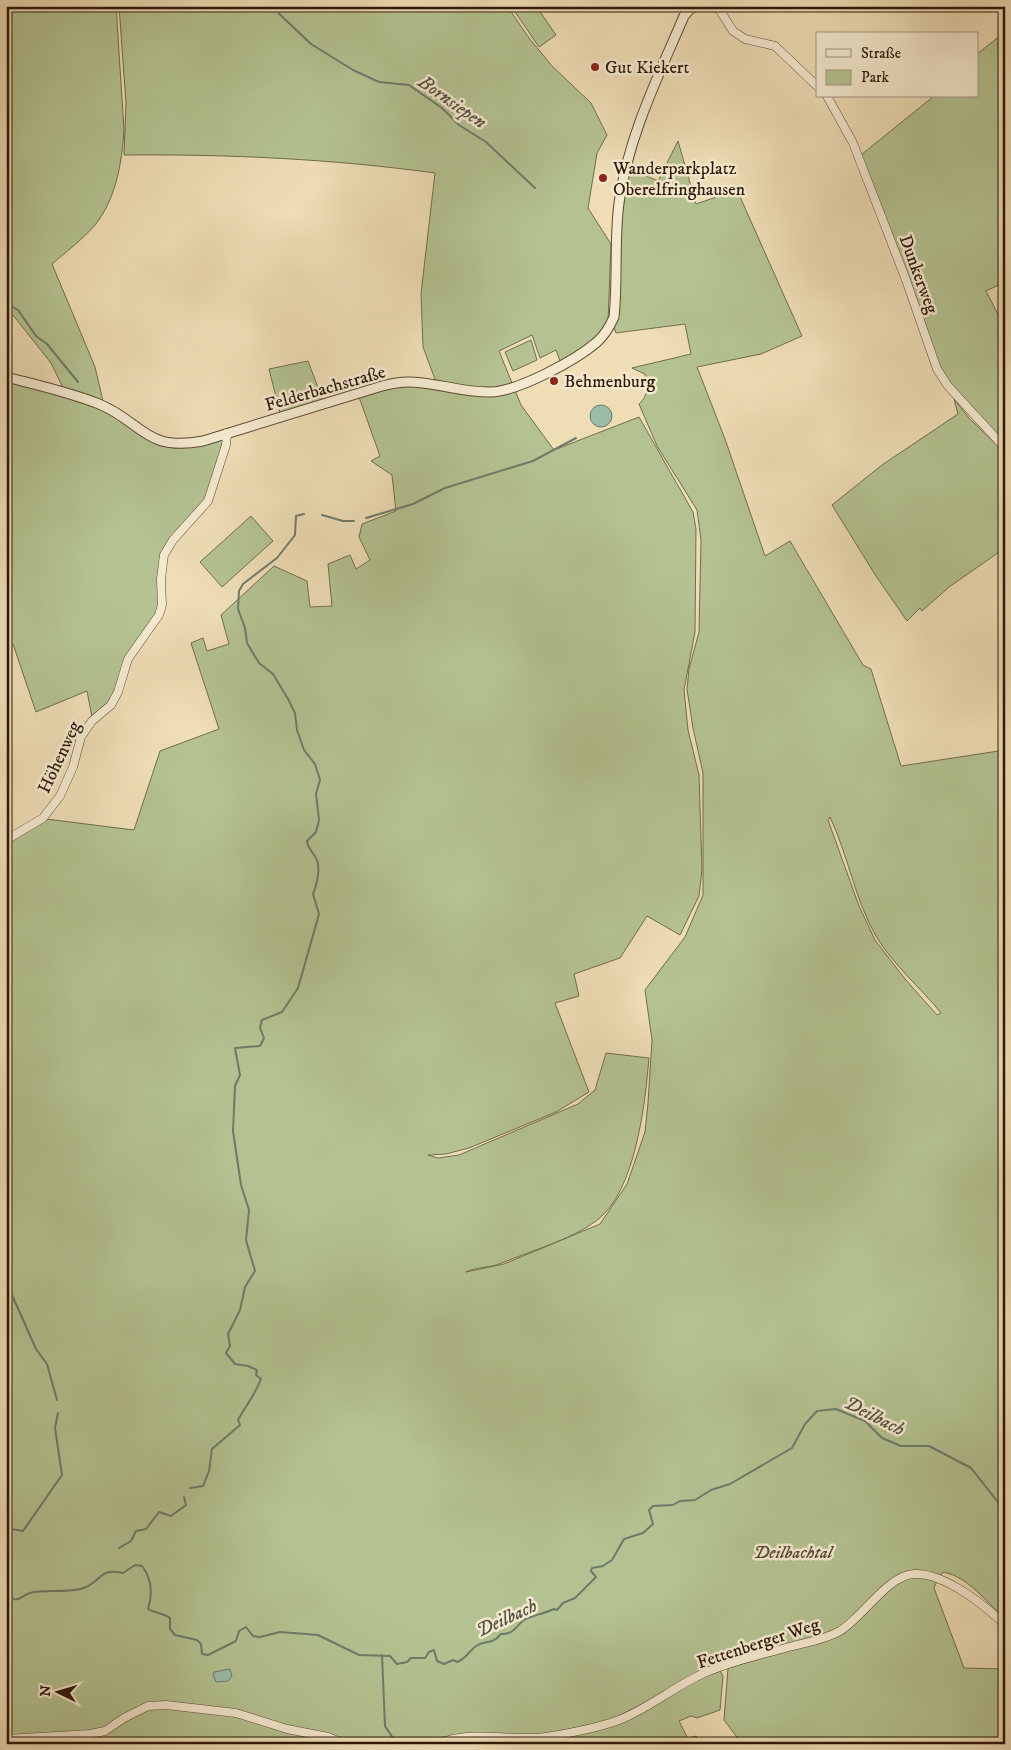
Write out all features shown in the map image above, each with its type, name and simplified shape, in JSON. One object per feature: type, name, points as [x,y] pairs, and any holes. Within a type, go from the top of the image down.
[{"type":"street","points":[[717,6],[733,31],[745,39],[775,46],[816,85]]},
{"type":"street","name":"Felderbachstraße","points":[[6,377],[98,403],[155,439],[182,445],[227,434],[382,386],[407,382],[473,391],[493,392],[513,388],[580,355],[599,341],[614,317],[615,241],[621,194],[633,140],[684,16],[692,7]]},
{"type":"street","name":"Dunkerweg","points":[[828,98],[853,143],[906,280],[937,369],[964,406],[1005,448]]},
{"type":"street","name":"Höhenweg","points":[[6,840],[43,818],[60,796],[73,767],[81,737],[92,721],[111,705],[118,692],[128,659],[159,615],[162,605],[161,579],[164,555],[173,540],[208,501],[226,445],[227,434]]},
{"type":"street","name":"Fettenberger Weg","points":[[437,1744],[450,1738],[479,1736],[532,1738],[619,1720],[702,1674],[826,1637],[841,1630],[889,1587],[903,1577],[914,1574],[952,1585],[982,1604],[1005,1624]]},
{"type":"street","points":[[6,1739],[90,1734],[105,1731],[124,1718],[148,1706],[166,1705],[236,1713],[287,1729],[328,1737],[345,1744]]},
{"type":"green space","points":[[6,6],[116,6],[124,130],[117,180],[108,204],[95,225],[52,264],[95,367],[103,401],[63,388],[51,363],[13,315],[6,312]]},
{"type":"green space","name":"Deilbachtal","points":[[119,6],[507,6],[529,38],[552,66],[591,103],[607,135],[597,153],[588,208],[611,244],[608,322],[597,337],[580,351],[560,361],[556,350],[540,358],[532,335],[499,351],[521,405],[554,450],[639,417],[693,512],[696,529],[695,632],[684,690],[688,730],[699,775],[702,870],[699,896],[680,935],[647,916],[620,958],[574,974],[579,996],[555,1003],[589,1092],[556,1112],[469,1148],[446,1154],[428,1155],[438,1158],[459,1155],[578,1104],[595,1090],[606,1053],[649,1058],[645,1098],[636,1146],[621,1190],[610,1208],[596,1221],[575,1234],[498,1265],[466,1272],[504,1264],[600,1224],[627,1184],[645,1132],[652,1040],[645,990],[685,937],[703,895],[703,773],[687,689],[689,669],[699,632],[701,540],[697,510],[657,446],[639,404],[646,394],[645,374],[632,368],[691,354],[685,324],[616,333],[613,325],[622,214],[629,168],[658,181],[678,141],[696,204],[737,190],[802,336],[761,354],[697,367],[725,439],[765,556],[790,541],[863,665],[871,669],[901,766],[1005,750],[1005,1619],[977,1591],[961,1579],[943,1572],[939,1578],[915,1571],[871,1601],[836,1631],[693,1678],[609,1721],[534,1736],[496,1734],[445,1744],[33,1744],[6,1739],[6,843],[46,819],[134,830],[160,751],[219,729],[191,643],[203,638],[207,651],[229,644],[221,615],[274,566],[307,581],[310,607],[332,606],[328,564],[350,555],[356,569],[370,560],[359,537],[362,524],[396,511],[392,475],[371,461],[380,456],[359,397],[384,388],[407,385],[457,393],[436,382],[423,347],[421,294],[435,173],[358,164],[280,158],[124,155],[126,103]],"holes":[[[830,817],[862,908],[876,936],[898,966],[941,1013],[937,1015],[905,979],[875,940],[859,906],[828,820]]]},
{"type":"green space","points":[[511,6],[536,6],[556,35],[539,47]]},
{"type":"green space","points":[[1005,32],[1005,282],[986,291],[1005,328],[1005,446],[970,409],[939,368],[861,155],[932,98],[978,98],[978,53]]},
{"type":"green space","points":[[531,340],[537,360],[513,371],[505,352]]},
{"type":"green space","points":[[308,361],[323,401],[280,413],[269,369]]},
{"type":"green space","points":[[6,380],[104,409],[148,439],[163,446],[183,448],[220,439],[223,442],[205,500],[170,540],[160,606],[138,641],[109,704],[92,717],[87,691],[36,712],[13,644],[6,636]]},
{"type":"green space","points":[[954,399],[969,418],[1005,453],[1005,548],[949,587],[922,611],[920,608],[907,621],[874,573],[832,505],[882,465],[958,414]]},
{"type":"green space","points":[[251,516],[273,541],[222,587],[200,562]]},
{"type":"green space","points":[[914,1575],[937,1581],[934,1588],[964,1668],[1005,1669],[1005,1744],[726,1744],[737,1737],[724,1720],[728,1668],[826,1640],[890,1588]]},
{"type":"green space","points":[[720,1671],[723,1676],[720,1710],[697,1718],[691,1716],[679,1721],[688,1739],[696,1736],[702,1744],[445,1744],[479,1739],[532,1741],[620,1722],[698,1679]]},
{"type":"shaded area","points":[[601,405],[609,408],[612,416],[609,424],[601,427],[593,424],[590,416],[593,408]]},
{"type":"shaded area","points":[[230,1669],[232,1676],[228,1681],[216,1682],[213,1675],[214,1672]]},
{"type":"waterway","name":"Bornsiepen","points":[[271,6],[311,44],[353,70],[379,82],[409,85],[442,108],[459,125],[486,142],[535,188]]},
{"type":"waterway","points":[[6,303],[18,310],[36,336],[47,344],[78,382]]},
{"type":"waterway","points":[[366,518],[413,504],[445,488],[533,461],[576,438]]},
{"type":"waterway","points":[[190,1488],[203,1486],[209,1471],[212,1449],[240,1425],[238,1420],[261,1379],[256,1375],[257,1370],[235,1364],[226,1353],[230,1346],[228,1334],[240,1310],[245,1287],[255,1271],[246,1240],[249,1210],[241,1185],[233,1131],[235,1086],[240,1075],[235,1048],[260,1046],[264,1038],[260,1028],[262,1020],[282,1012],[298,988],[319,914],[313,894],[317,881],[318,866],[307,841],[316,832],[319,820],[316,794],[320,780],[315,764],[304,750],[297,730],[295,713],[288,699],[273,674],[259,663],[247,643],[245,628],[238,609],[239,591],[243,584],[277,558],[295,535],[296,516],[304,514]]},
{"type":"waterway","points":[[322,515],[343,521],[354,521]]},
{"type":"waterway","points":[[6,1256],[8,1286],[36,1349],[47,1364],[57,1400]]},
{"type":"waterway","name":"Deilbach","points":[[6,1595],[19,1599],[35,1592],[80,1589],[92,1584],[108,1572],[123,1573],[135,1565],[142,1566],[151,1586],[148,1609],[170,1618],[170,1629],[175,1635],[197,1640],[201,1644],[202,1654],[208,1655],[236,1641],[239,1631],[246,1627],[253,1636],[260,1637],[280,1632],[318,1635],[359,1655],[390,1656],[397,1664],[407,1662],[411,1658],[425,1658],[429,1652],[434,1650],[437,1661],[444,1664],[453,1660],[457,1662],[479,1644],[495,1640],[501,1634],[511,1632],[526,1619],[554,1609],[557,1610],[563,1603],[575,1598],[596,1577],[591,1571],[592,1568],[603,1566],[612,1560],[624,1539],[643,1533],[653,1524],[649,1510],[653,1506],[673,1505],[680,1501],[695,1500],[711,1490],[730,1484],[792,1448],[805,1424],[817,1411],[836,1409],[865,1421],[882,1438],[901,1446],[929,1446],[971,1468],[1005,1511]]},
{"type":"waterway","points":[[6,1528],[23,1531],[62,1475],[55,1428],[58,1413]]},
{"type":"waterway","points":[[119,1548],[131,1541],[136,1531],[146,1529],[159,1512],[171,1516],[186,1505],[184,1497]]},
{"type":"waterway","points":[[382,1655],[385,1726],[397,1744]]},
{"type":"place","name":"Gut Kiekert","points":[[595,67]]},
{"type":"place","name":"Wanderparkplatz Oberelfringhausen","points":[[603,178]]},
{"type":"place","name":"Behmenburg","points":[[554,381]]}]
